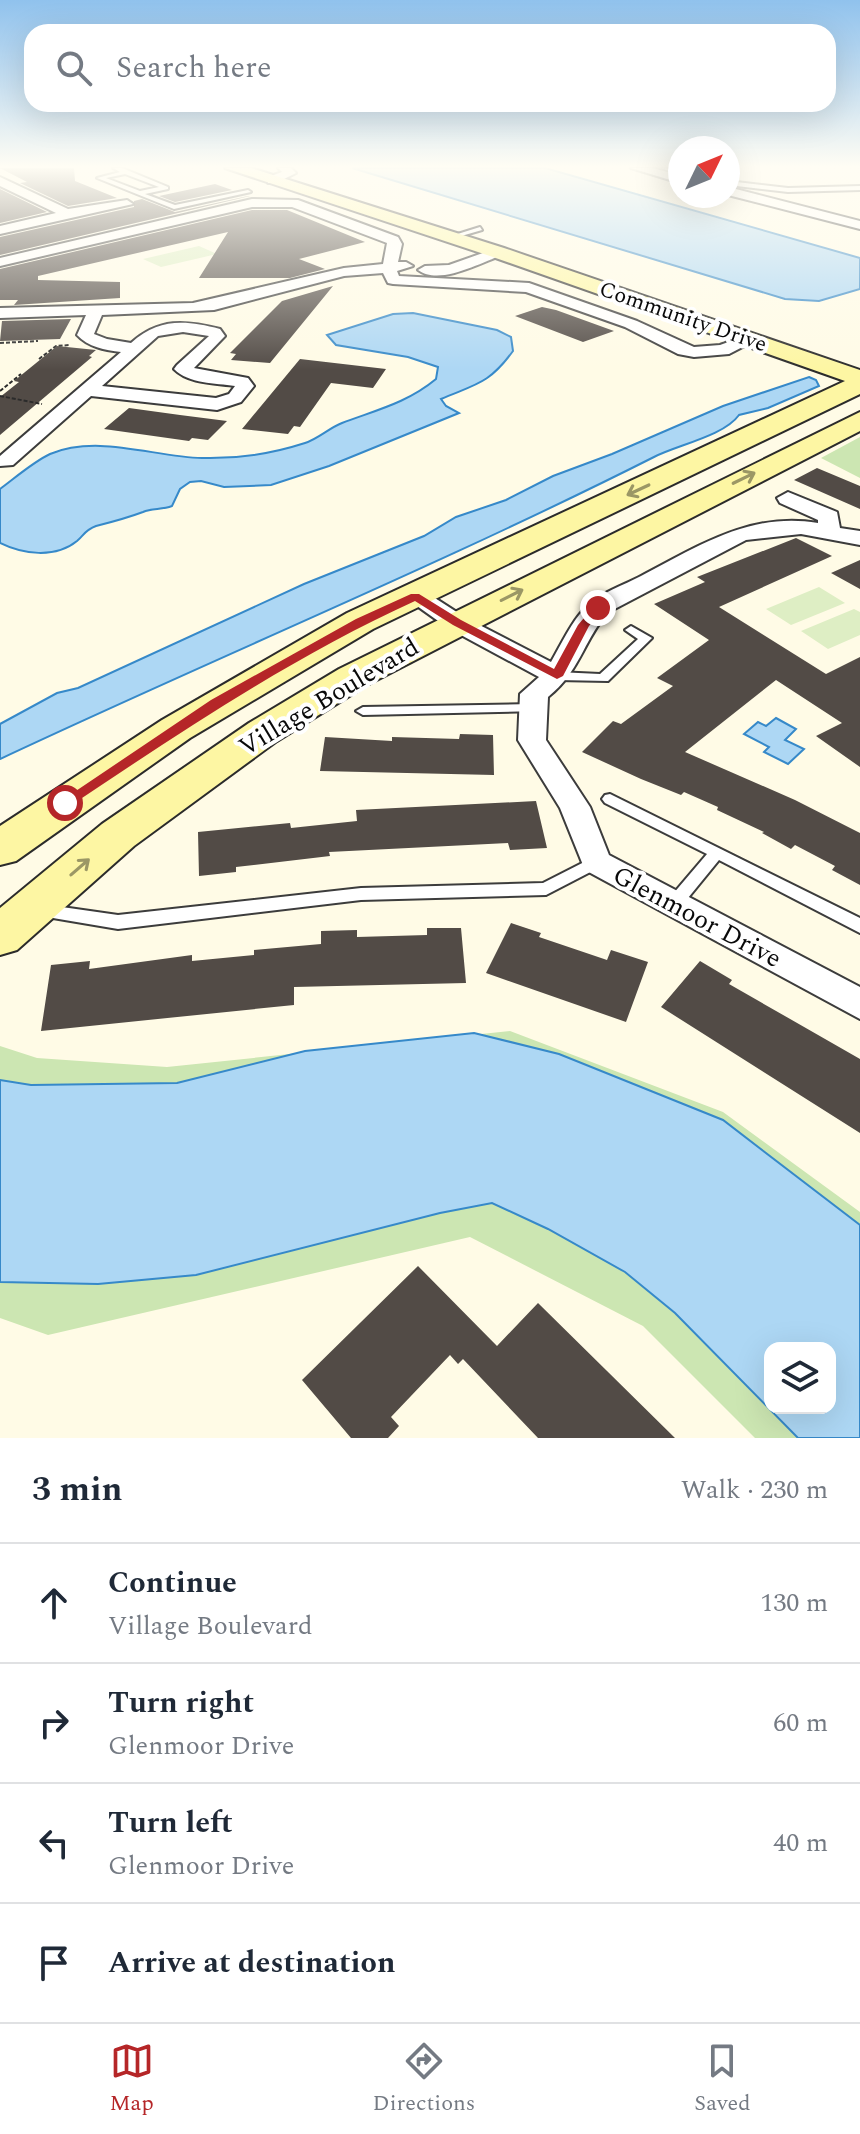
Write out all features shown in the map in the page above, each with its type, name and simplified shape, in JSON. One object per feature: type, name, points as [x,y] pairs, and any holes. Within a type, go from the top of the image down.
[{"type":"street","points":[[0,262],[115,235]]},
{"type":"street","points":[[383,235],[395,244],[393,280],[502,284],[529,288],[631,324],[684,350],[714,352],[748,340]]},
{"type":"street","name":"Community Drive","points":[[446,235],[860,381]]},
{"type":"street","points":[[0,313],[96,312],[214,305],[344,272],[451,269],[497,252]]},
{"type":"street","points":[[96,312],[85,335],[102,344],[135,348]]},
{"type":"street","points":[[6,461],[86,390],[152,333],[168,328],[214,332],[217,336],[183,369],[192,374],[242,382],[245,386],[235,398],[217,404],[86,390]]},
{"type":"street","name":"Village Boulevard","points":[[0,849],[215,703],[321,642],[860,381]]},
{"type":"street","name":"Village Boulevard","points":[[0,936],[118,835],[263,732],[353,677],[860,420]]},
{"type":"street","points":[[788,498],[822,511],[829,517],[829,530]]},
{"type":"street","points":[[533,708],[534,694],[557,676],[584,625],[606,602],[738,535],[774,527],[829,530],[860,538]]},
{"type":"street","points":[[415,596],[457,623],[557,676]]},
{"type":"street","name":"Glenmoor Drive","points":[[533,708],[532,740],[575,807],[596,862],[860,1004]]},
{"type":"lane","points":[[451,237],[458,235]]},
{"type":"lane","points":[[557,676],[603,678],[646,638],[631,630]]},
{"type":"lane","points":[[363,711],[533,708]]},
{"type":"lane","points":[[610,799],[860,926]]},
{"type":"lane","points":[[673,905],[717,852]]},
{"type":"lane","points":[[32,908],[118,922],[361,894],[546,889],[596,862]]},
{"type":"path","points":[[0,343],[38,341]]},
{"type":"path","points":[[0,391],[21,374]]},
{"type":"path","points":[[0,396],[23,399],[29,403],[68,406]]},
{"type":"green space","points":[[199,246],[217,254],[161,267],[143,259]]},
{"type":"green space","points":[[860,437],[860,478],[821,458]]},
{"type":"green space","points":[[819,587],[845,603],[791,625],[766,609]]},
{"type":"green space","points":[[854,609],[860,612],[860,635],[828,649],[801,631]]},
{"type":"green space","points":[[510,1031],[723,1112],[860,1212],[860,1438],[755,1438],[643,1326],[470,1237],[48,1335],[0,1318],[0,1046],[37,1058],[167,1067]]},
{"type":"water","points":[[574,235],[780,235],[860,258],[860,289],[819,301],[785,299]]},
{"type":"water","points":[[413,313],[497,330],[511,337],[513,351],[497,370],[481,382],[441,399],[446,406],[459,413],[329,466],[271,485],[224,487],[201,481],[190,482],[180,489],[172,506],[96,526],[59,550],[28,552],[0,543],[0,489],[50,454],[68,448],[107,446],[184,457],[254,455],[310,441],[337,425],[414,394],[436,379],[438,367],[408,357],[336,345],[327,335],[393,314]]},
{"type":"water","points":[[809,377],[816,380],[819,386],[768,408],[739,415],[723,429],[654,457],[410,573],[0,759],[0,724],[57,693],[78,688],[304,584],[424,536],[456,517],[506,500],[553,476],[723,406]]},
{"type":"water","points":[[776,718],[796,729],[785,740],[804,749],[788,764],[764,752],[769,747],[744,734],[758,722],[766,726]]},
{"type":"water","points":[[474,1033],[559,1054],[723,1120],[860,1225],[860,1438],[798,1438],[774,1414],[836,1414],[836,1342],[764,1342],[764,1403],[675,1313],[625,1272],[548,1229],[492,1203],[440,1213],[196,1275],[98,1284],[0,1282],[0,1080],[31,1085],[177,1083],[305,1051]]},
{"type":"building","points":[[8,235],[84,235],[0,255],[0,237]]},
{"type":"building","points":[[145,235],[215,235],[38,276],[38,280],[120,282],[120,298],[14,305],[18,300],[0,300],[0,269]]},
{"type":"building","points":[[226,235],[348,235],[365,242],[299,259],[325,269],[290,278],[199,278]]},
{"type":"building","points":[[333,286],[270,363],[231,360],[236,354],[230,353],[282,301]]},
{"type":"building","points":[[542,307],[614,331],[583,342],[515,316]]},
{"type":"building","points":[[71,319],[60,339],[0,341],[2,321]]},
{"type":"building","points":[[57,346],[96,350],[89,356],[92,357],[0,435],[0,397],[19,382],[14,381]]},
{"type":"building","points":[[300,359],[386,369],[373,388],[331,383],[300,427],[294,426],[288,434],[242,429]]},
{"type":"building","points":[[129,408],[227,421],[208,440],[192,438],[189,441],[104,429]]},
{"type":"building","points":[[817,468],[860,486],[860,509],[794,480]]},
{"type":"building","points":[[796,538],[832,556],[719,607],[826,674],[860,657],[860,767],[816,736],[842,723],[776,680],[685,752],[795,800],[860,833],[860,885],[832,870],[835,866],[795,845],[791,849],[764,832],[717,810],[718,807],[684,792],[681,795],[641,779],[582,752],[613,721],[621,724],[673,686],[657,678],[709,640],[654,604],[705,582],[697,577]]},
{"type":"building","points":[[860,560],[860,589],[831,573]]},
{"type":"building","points":[[460,734],[493,735],[494,775],[320,771],[325,737],[392,741],[392,737],[459,739]]},
{"type":"building","points":[[536,801],[547,848],[510,850],[508,843],[329,852],[330,856],[236,867],[236,872],[199,876],[198,832],[290,823],[291,828],[357,821],[356,810]]},
{"type":"building","points":[[511,923],[541,933],[539,937],[607,960],[611,950],[648,962],[626,1022],[486,973]]},
{"type":"building","points":[[427,928],[461,928],[466,983],[294,987],[294,1005],[41,1031],[51,965],[90,961],[89,969],[192,955],[192,961],[254,955],[254,950],[321,944],[321,931],[357,930],[357,937],[427,935]]},
{"type":"building","points":[[700,961],[732,980],[729,984],[860,1059],[860,1133],[661,1007]]},
{"type":"building","points":[[418,1266],[497,1346],[538,1303],[675,1438],[538,1438],[463,1359],[458,1364],[450,1355],[391,1417],[399,1426],[388,1438],[351,1438],[302,1380]]},
{"type":"route","points":[[65,803],[215,703],[360,621],[415,596],[457,623],[557,676],[584,625],[598,608]]}]
